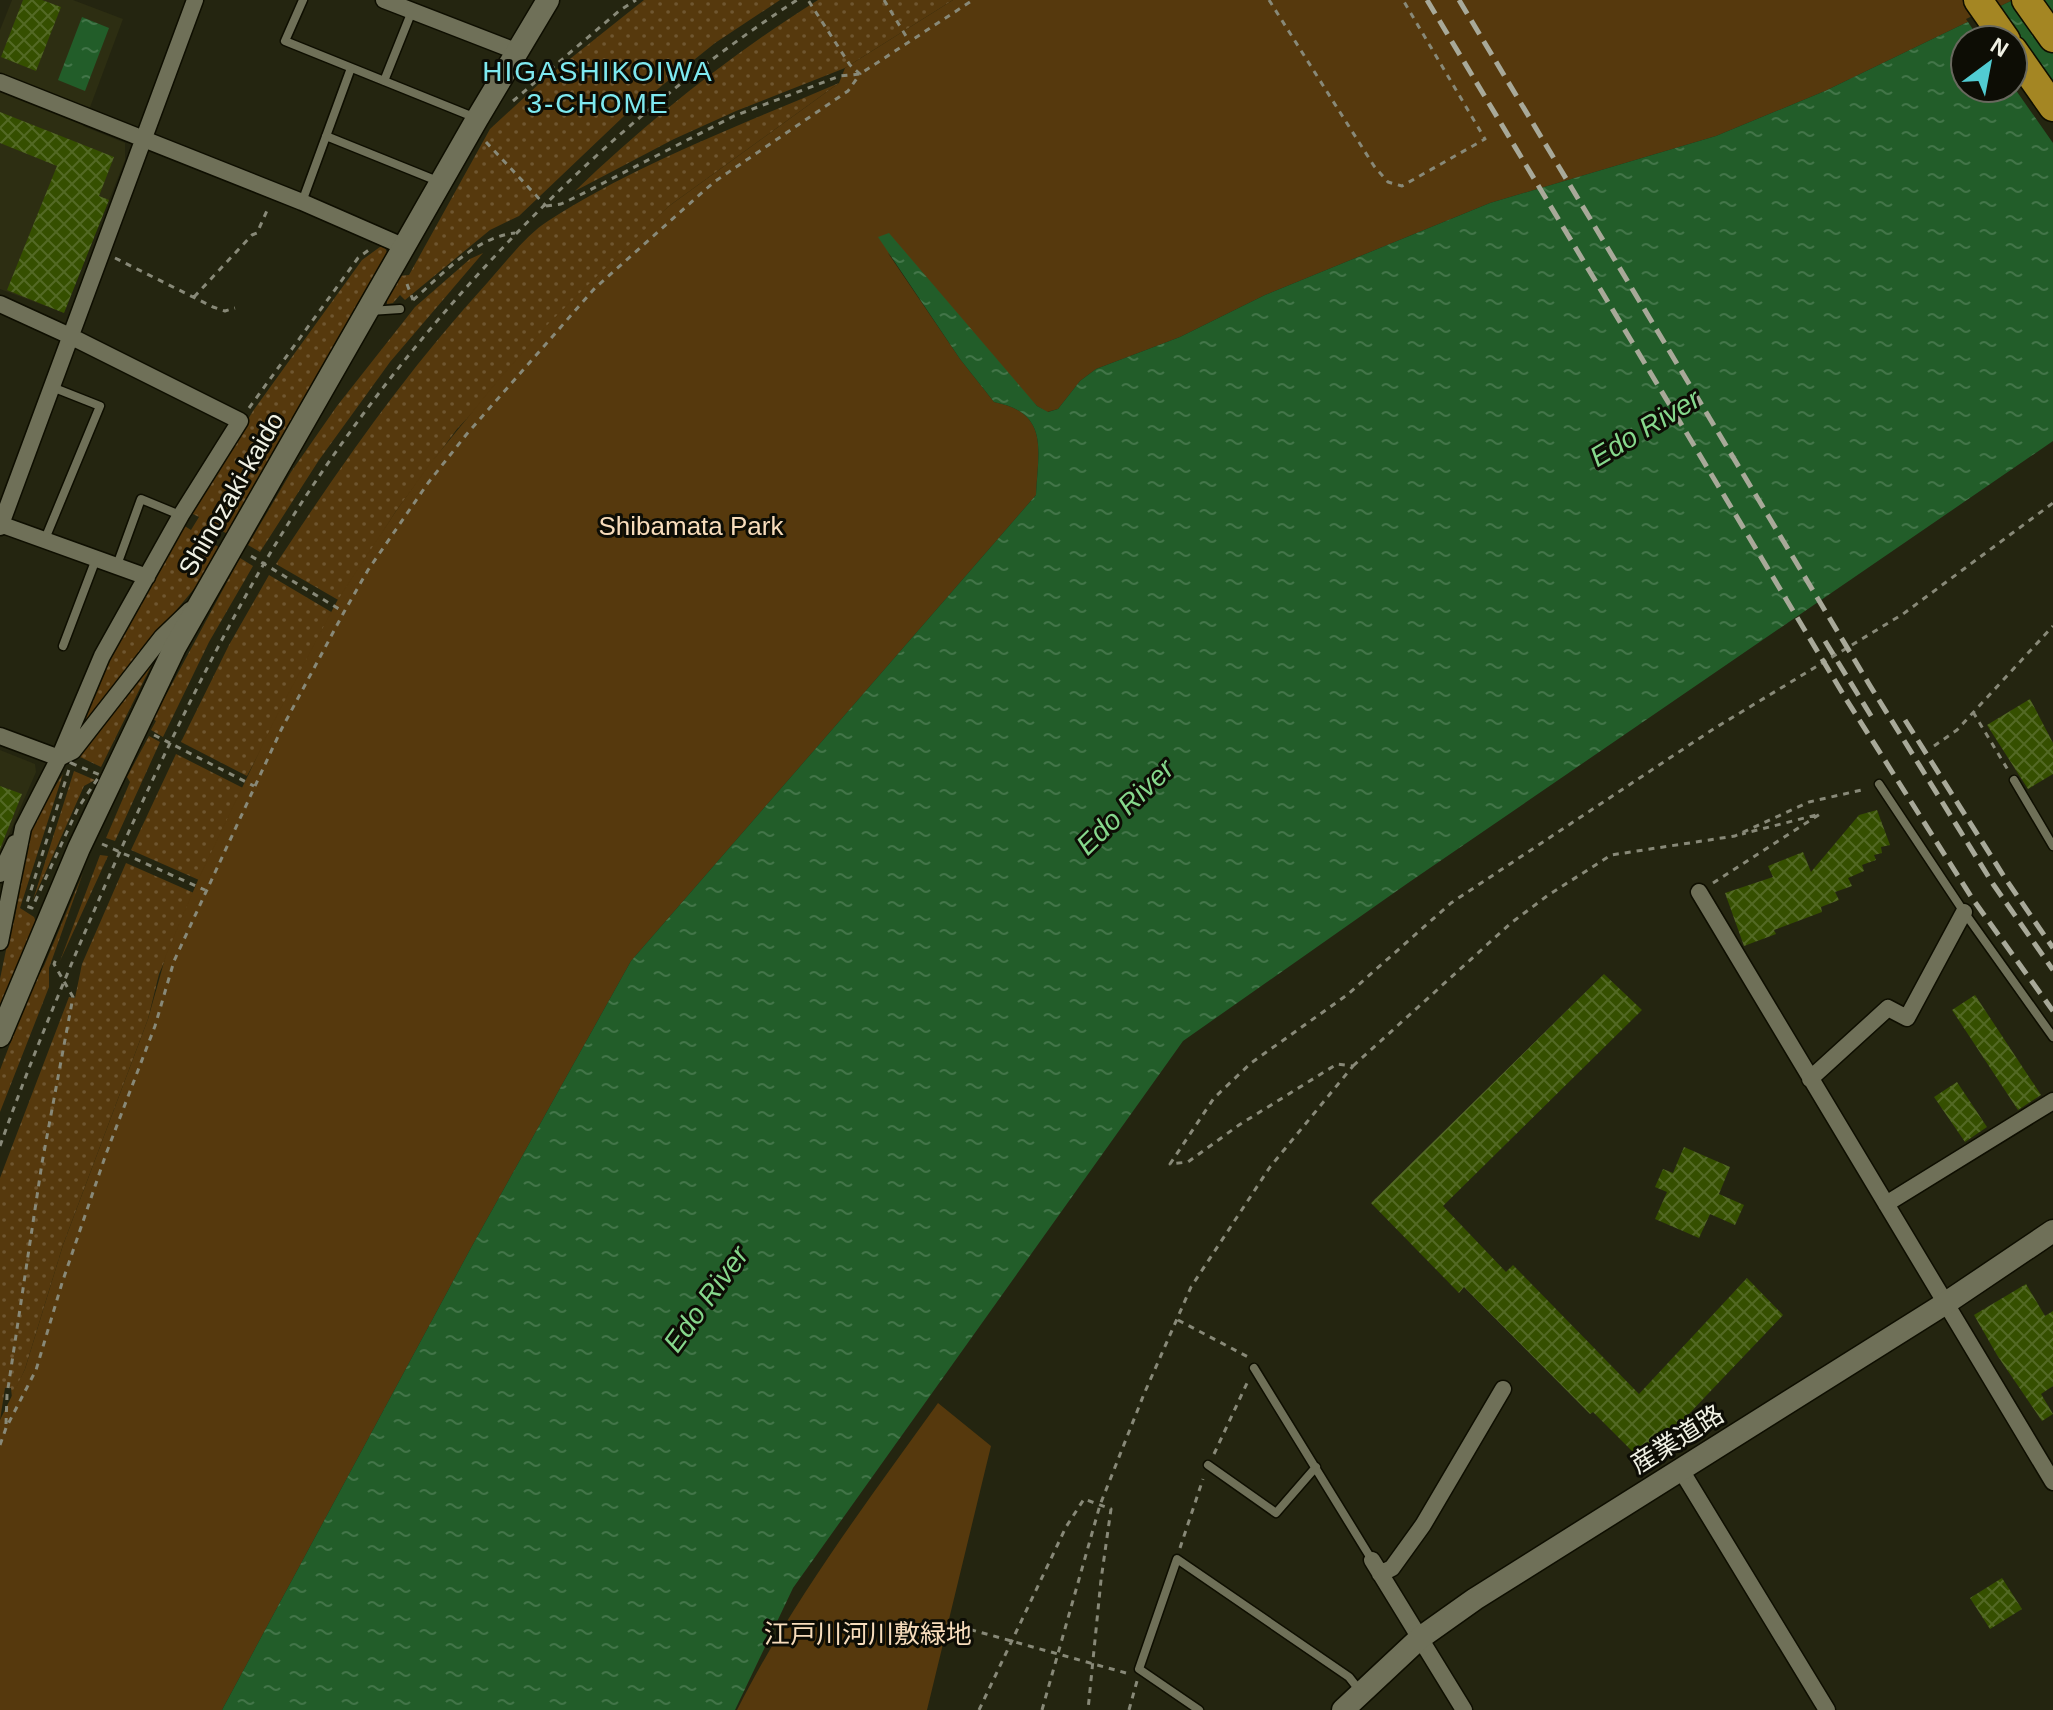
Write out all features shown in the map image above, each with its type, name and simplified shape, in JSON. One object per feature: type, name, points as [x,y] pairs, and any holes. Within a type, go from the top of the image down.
[{"type":"highway","points":[[1978,0],[1995,24]]},
{"type":"highway","points":[[2026,0],[2053,38]]},
{"type":"highway","points":[[2029,73],[2053,107]]},
{"type":"main road","name":"Shinozaki-kaido","points":[[0,1036],[79,848],[175,647],[441,182],[479,128],[548,0]]},
{"type":"main road","name":"産業道路","points":[[1343,1710],[1420,1638],[1475,1599],[1946,1303],[2053,1231]]},
{"type":"street","points":[[147,577],[0,525],[195,0]]},
{"type":"street","points":[[384,0],[414,5],[518,52]]},
{"type":"street","points":[[0,82],[275,191],[405,247]]},
{"type":"street","points":[[0,304],[240,421],[181,515],[102,656],[65,760]]},
{"type":"street","points":[[0,874],[23,828],[65,760],[162,637],[204,596]]},
{"type":"street","points":[[0,736],[65,760]]},
{"type":"street","points":[[0,942],[23,828]]},
{"type":"street","points":[[1699,892],[2053,1482]]},
{"type":"street","points":[[1810,1079],[1888,1008],[1907,1018],[1964,912]]},
{"type":"street","points":[[1886,1204],[2053,1101]]},
{"type":"street","points":[[1376,1567],[1392,1568],[1423,1525],[1503,1389]]},
{"type":"street","points":[[1681,1470],[1827,1710]]},
{"type":"street","points":[[1376,1567],[1464,1710]]},
{"type":"lane","points":[[303,0],[285,41],[384,81],[479,128]]},
{"type":"lane","points":[[384,81],[414,5]]},
{"type":"lane","points":[[302,202],[351,68]]},
{"type":"lane","points":[[326,136],[441,182]]},
{"type":"lane","points":[[369,311],[400,309]]},
{"type":"lane","points":[[45,539],[100,406],[52,386]]},
{"type":"lane","points":[[117,565],[141,499],[181,515]]},
{"type":"lane","points":[[63,646],[97,558]]},
{"type":"lane","points":[[2014,780],[2053,846]]},
{"type":"lane","points":[[1879,784],[1964,912],[2053,1037]]},
{"type":"lane","points":[[1254,1368],[1376,1567]]},
{"type":"lane","points":[[1208,1465],[1276,1513],[1316,1467]]},
{"type":"lane","points":[[1199,1710],[1139,1669],[1177,1559],[1349,1677],[1361,1691]]},
{"type":"path","points":[[512,101],[636,0]]},
{"type":"path","points":[[0,1146],[64,979],[170,744],[217,648],[264,564],[326,467],[399,369],[518,233],[600,152],[673,89],[797,0]]},
{"type":"path","points":[[808,0],[850,65],[860,74]]},
{"type":"path","points":[[884,0],[910,42]]},
{"type":"path","points":[[0,1445],[36,1370],[106,1154],[155,1026],[167,980],[205,891],[254,786],[344,612],[395,530],[466,435],[595,288],[714,182],[837,101],[860,74],[973,0]]},
{"type":"path","points":[[1269,0],[1374,166],[1388,182],[1402,186],[1485,139],[1403,0]]},
{"type":"path","points":[[546,206],[576,197],[734,116],[840,76],[860,74]]},
{"type":"path","points":[[479,128],[546,206]]},
{"type":"path","points":[[194,297],[257,233],[275,191]]},
{"type":"path","points":[[400,309],[480,245],[500,234],[518,233]]},
{"type":"path","points":[[240,421],[294,343],[358,258],[369,249]]},
{"type":"path","points":[[101,252],[225,311],[235,308]]},
{"type":"path","points":[[405,278],[413,300]]},
{"type":"path","points":[[1353,1066],[1337,1064],[1239,1125],[1188,1162],[1170,1164],[1214,1098],[1251,1063],[1347,995],[1451,903],[1715,728],[1903,614],[2053,503]]},
{"type":"path","points":[[257,560],[344,612]]},
{"type":"path","points":[[1934,746],[1957,730],[2053,626]]},
{"type":"path","points":[[1973,712],[2014,780]]},
{"type":"path","points":[[158,738],[254,786]]},
{"type":"path","points":[[65,760],[100,775],[78,808],[32,908],[26,906],[65,760]]},
{"type":"path","points":[[1735,836],[1809,802],[1858,792],[1879,784]]},
{"type":"path","points":[[1042,1710],[1100,1505],[1138,1408],[1191,1287],[1270,1167],[1353,1066],[1511,923],[1547,896],[1611,855],[1735,836],[1820,814],[1699,892]]},
{"type":"path","points":[[99,843],[205,891]]},
{"type":"path","points":[[6,1428],[7,1395],[42,1163],[73,997],[54,964]]},
{"type":"path","points":[[1178,1320],[1247,1356]]},
{"type":"path","points":[[979,1710],[1066,1527],[1084,1499],[1111,1509],[1088,1710]]},
{"type":"path","points":[[947,1623],[1138,1676],[1129,1710]]},
{"type":"shaded area","points":[[12,0],[73,0],[123,19],[83,126],[125,143],[125,160],[64,313],[0,289],[0,30]]},
{"type":"shaded area","points":[[0,750],[35,764],[36,772],[0,855]]},
{"type":"green space","points":[[644,0],[780,0],[715,43],[623,117],[519,216],[490,230],[405,300],[400,295],[393,303],[387,304],[399,276],[409,275],[490,129],[541,82]]},
{"type":"green space","points":[[818,0],[953,0],[845,68],[674,139],[575,191],[692,89]]},
{"type":"green space","name":"Shibamata Park","points":[[953,0],[2013,0],[1963,24],[1949,24],[1949,31],[1825,91],[1716,136],[1490,203],[1265,295],[1180,337],[1096,369],[1080,381],[1058,409],[1047,412],[1037,406],[888,253],[960,359],[994,402],[1012,407],[1032,424],[1038,449],[1036,495],[631,961],[472,1246],[222,1710],[0,1710],[0,1420],[25,1369],[63,1245],[148,1019],[166,955],[273,723],[337,601],[396,511],[500,378],[549,323],[669,206],[839,83],[845,68]]},
{"type":"green space","points":[[839,83],[669,206],[457,429],[396,511],[340,601],[276,564],[403,383],[532,233],[582,200],[654,163]]},
{"type":"green space","points":[[384,244],[388,256],[229,535],[209,523],[201,536],[220,548],[204,577],[153,638],[78,739],[99,683],[139,603],[183,525],[191,530],[199,517],[191,513],[253,411],[362,260]]},
{"type":"green space","points":[[483,253],[390,362],[319,460],[260,552],[248,545],[291,472],[337,406],[415,307],[470,259]]},
{"type":"green space","points":[[240,558],[253,566],[209,642],[163,737],[151,730],[156,721],[153,719]]},
{"type":"green space","points":[[269,575],[333,613],[247,776],[181,742],[229,645]]},
{"type":"green space","points":[[156,656],[101,767],[78,756]]},
{"type":"green space","points":[[149,736],[160,742],[115,841],[106,838],[130,782],[127,777]]},
{"type":"green space","points":[[176,754],[243,788],[199,880],[131,850]]},
{"type":"green space","points":[[74,771],[95,780],[84,786],[33,900]]},
{"type":"green space","points":[[63,774],[20,908],[34,917],[36,922],[0,1010],[0,979],[31,825]]},
{"type":"green space","points":[[100,855],[108,856],[60,961]]},
{"type":"green space","points":[[126,863],[194,893],[159,974],[148,1019],[63,1245],[25,1369],[12,1398],[11,1388],[5,1388],[0,1420],[0,1178],[69,997],[75,998],[82,964]]},
{"type":"green space","points":[[83,873],[49,968],[49,987],[0,1112],[0,1070],[33,984],[44,966]]},
{"type":"green space","name":"江戸川河川敷緑地","points":[[938,1403],[991,1446],[927,1710],[737,1710],[806,1591]]},
{"type":"water","name":"Edo River","points":[[2013,0],[2053,0],[2053,441],[1183,1041],[793,1588],[735,1710],[222,1710],[472,1246],[631,961],[1036,495],[1038,449],[1032,424],[1012,407],[994,402],[960,359],[878,237],[889,233],[1037,406],[1048,412],[1058,409],[1080,381],[1096,369],[1180,337],[1265,295],[1490,203],[1716,136],[1825,91],[1949,31],[1949,104],[2029,104],[2029,24],[1963,24]]},
{"type":"water","points":[[82,17],[109,28],[85,91],[58,80]]},
{"type":"pier","points":[[1996,5],[2009,24],[1969,24],[1966,19]]},
{"type":"pier","points":[[2029,52],[2053,86],[2053,143],[2026,104],[2029,104]]},
{"type":"building","points":[[23,0],[42,0],[61,7],[36,71],[1,57]]},
{"type":"building","points":[[0,112],[114,157],[99,196],[109,200],[64,313],[7,290],[57,166],[0,143]]},
{"type":"building","points":[[2030,699],[2053,743],[2053,774],[2028,789],[1987,725]]},
{"type":"building","points":[[0,786],[22,794],[0,849]]},
{"type":"building","points":[[1877,810],[1890,845],[1881,847],[1882,853],[1874,855],[1876,860],[1862,865],[1864,871],[1848,878],[1852,886],[1835,892],[1839,900],[1821,907],[1822,912],[1774,930],[1776,934],[1744,946],[1725,893],[1773,877],[1768,866],[1803,852],[1811,872],[1859,815]]},
{"type":"building","points":[[1604,974],[1642,1010],[1443,1206],[1506,1272],[1513,1265],[1639,1394],[1747,1278],[1783,1315],[1643,1462],[1593,1412],[1590,1414],[1464,1287],[1459,1293],[1371,1203]]},
{"type":"building","points":[[1975,995],[2041,1095],[2018,1110],[1952,1010]]},
{"type":"building","points":[[1957,1082],[1987,1127],[1965,1142],[1934,1097]]},
{"type":"building","points":[[1684,1147],[1730,1167],[1719,1194],[1744,1205],[1735,1225],[1710,1214],[1699,1238],[1655,1219],[1667,1192],[1655,1187],[1663,1169],[1673,1173]]},
{"type":"building","points":[[2026,1284],[2045,1316],[2053,1311],[2053,1386],[2041,1394],[2053,1414],[2042,1421],[1974,1315]]},
{"type":"building","points":[[2002,1578],[2022,1609],[1990,1629],[1970,1598]]},
{"type":"railway","points":[[1427,0],[1846,699],[1972,898],[2053,1011]]},
{"type":"railway","points":[[1459,0],[1869,684],[1993,884],[2053,970]]},
{"type":"railway","points":[[1825,641],[1873,719]]},
{"type":"railway","points":[[1905,720],[2053,948]]},
{"type":"district","name":"HIGASHIKOIWA 3-CHOME","points":[[598,87]]}]
